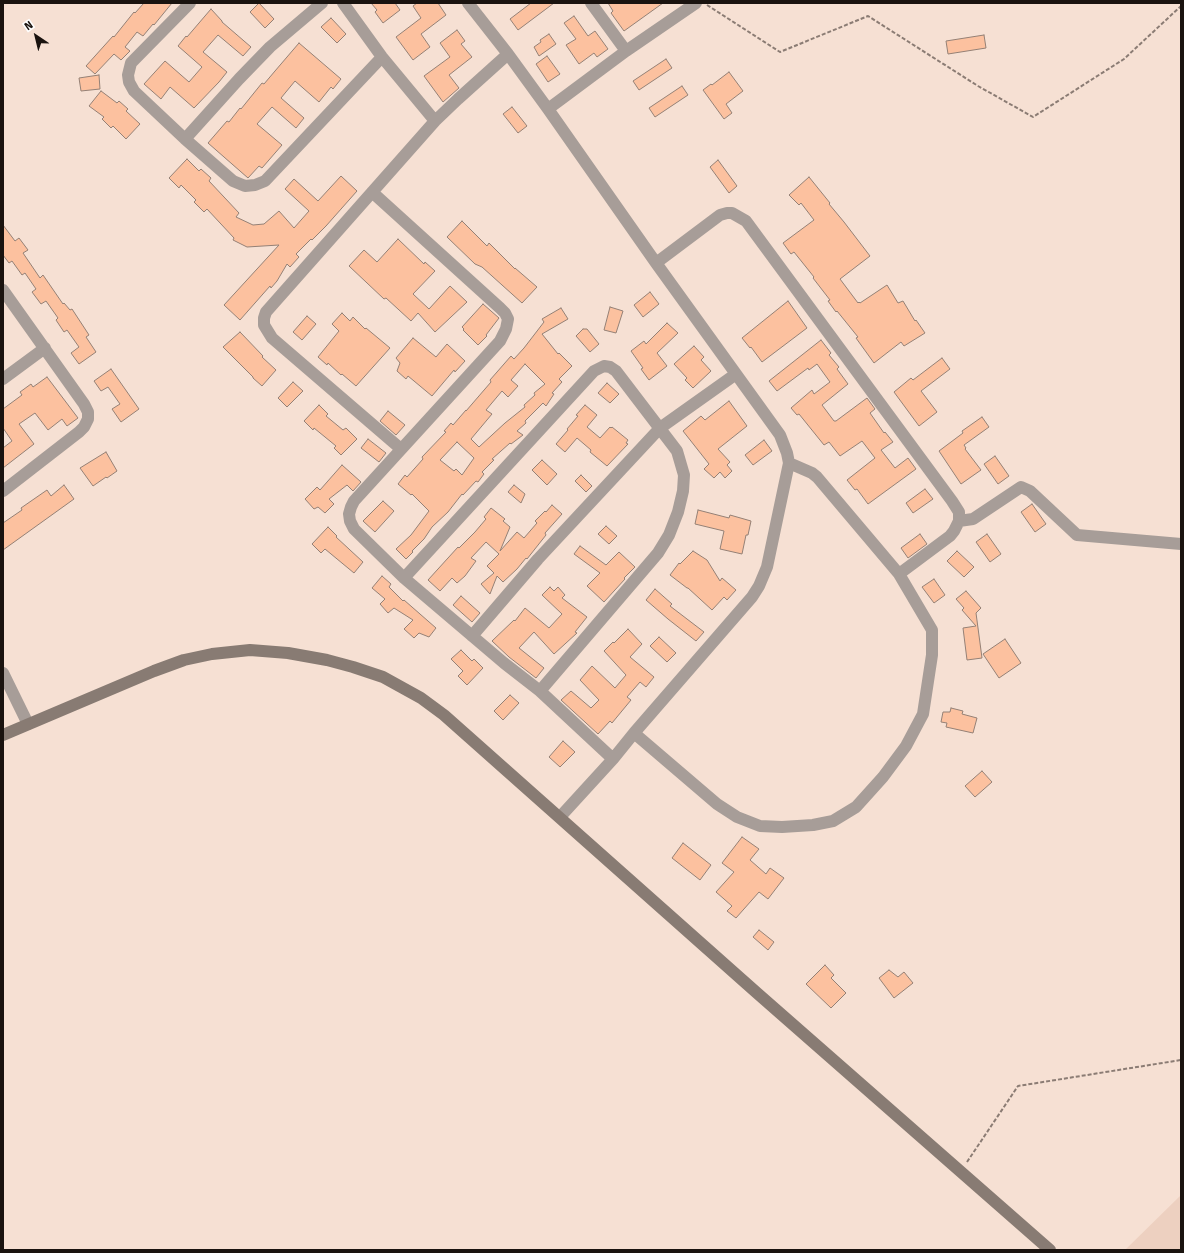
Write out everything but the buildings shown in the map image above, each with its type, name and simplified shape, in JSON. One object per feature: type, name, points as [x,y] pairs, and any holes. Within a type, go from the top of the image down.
[{"type":"street","points":[[190,3],[131,64],[128,76],[129,82],[134,92],[185,139],[233,181],[245,186],[255,185],[265,181],[382,57]]},
{"type":"street","points":[[185,139],[270,47],[322,3]]},
{"type":"street","points":[[343,3],[382,57],[435,121]]},
{"type":"street","points":[[468,3],[508,54],[548,109],[656,263],[780,435],[789,463],[767,567],[759,586],[752,597],[613,759],[560,817]]},
{"type":"street","points":[[591,3],[626,52]]},
{"type":"street","points":[[548,109],[696,3]]},
{"type":"street","points":[[401,449],[272,338],[264,325],[264,318],[266,312],[435,121],[508,54]]},
{"type":"street","points":[[372,192],[500,308],[508,319],[506,328],[500,340],[354,501],[349,514],[350,521],[354,528],[404,578],[504,663],[540,691],[613,759]]},
{"type":"street","points":[[656,263],[720,215],[728,212],[746,221],[959,512],[959,522],[950,536],[899,574]]},
{"type":"street","points":[[3,290],[45,348],[88,412],[88,419],[84,427],[79,432],[3,491]]},
{"type":"street","points":[[3,379],[45,348]]},
{"type":"street","points":[[404,578],[588,377],[598,368],[604,366],[610,367],[616,371],[677,451],[684,475],[683,491],[678,512],[669,535],[658,553],[540,691]]},
{"type":"street","points":[[472,636],[538,559],[660,428],[736,374]]},
{"type":"street","points":[[634,733],[717,804],[737,818],[760,826],[775,827],[813,825],[834,821],[856,807],[883,777],[906,746],[923,714],[932,655],[932,630],[899,574],[817,476],[789,463]]},
{"type":"street","points":[[959,522],[973,519],[1021,487],[1030,491],[1077,535],[1181,544]]},
{"type":"street","points":[[3,735],[154,671],[212,654],[250,650],[288,653],[327,660],[383,677],[421,698],[444,715],[757,993],[1050,1250]]},
{"type":"street","points":[[3,673],[28,724]]},
{"type":"path","points":[[705,3],[780,52],[868,16],[978,86],[1033,117],[1124,59],[1181,6]]},
{"type":"path","points":[[961,1171],[1018,1086],[1181,1060]]},
{"type":"shaded area","points":[[1181,1195],[1181,1250],[1125,1250]]}]
